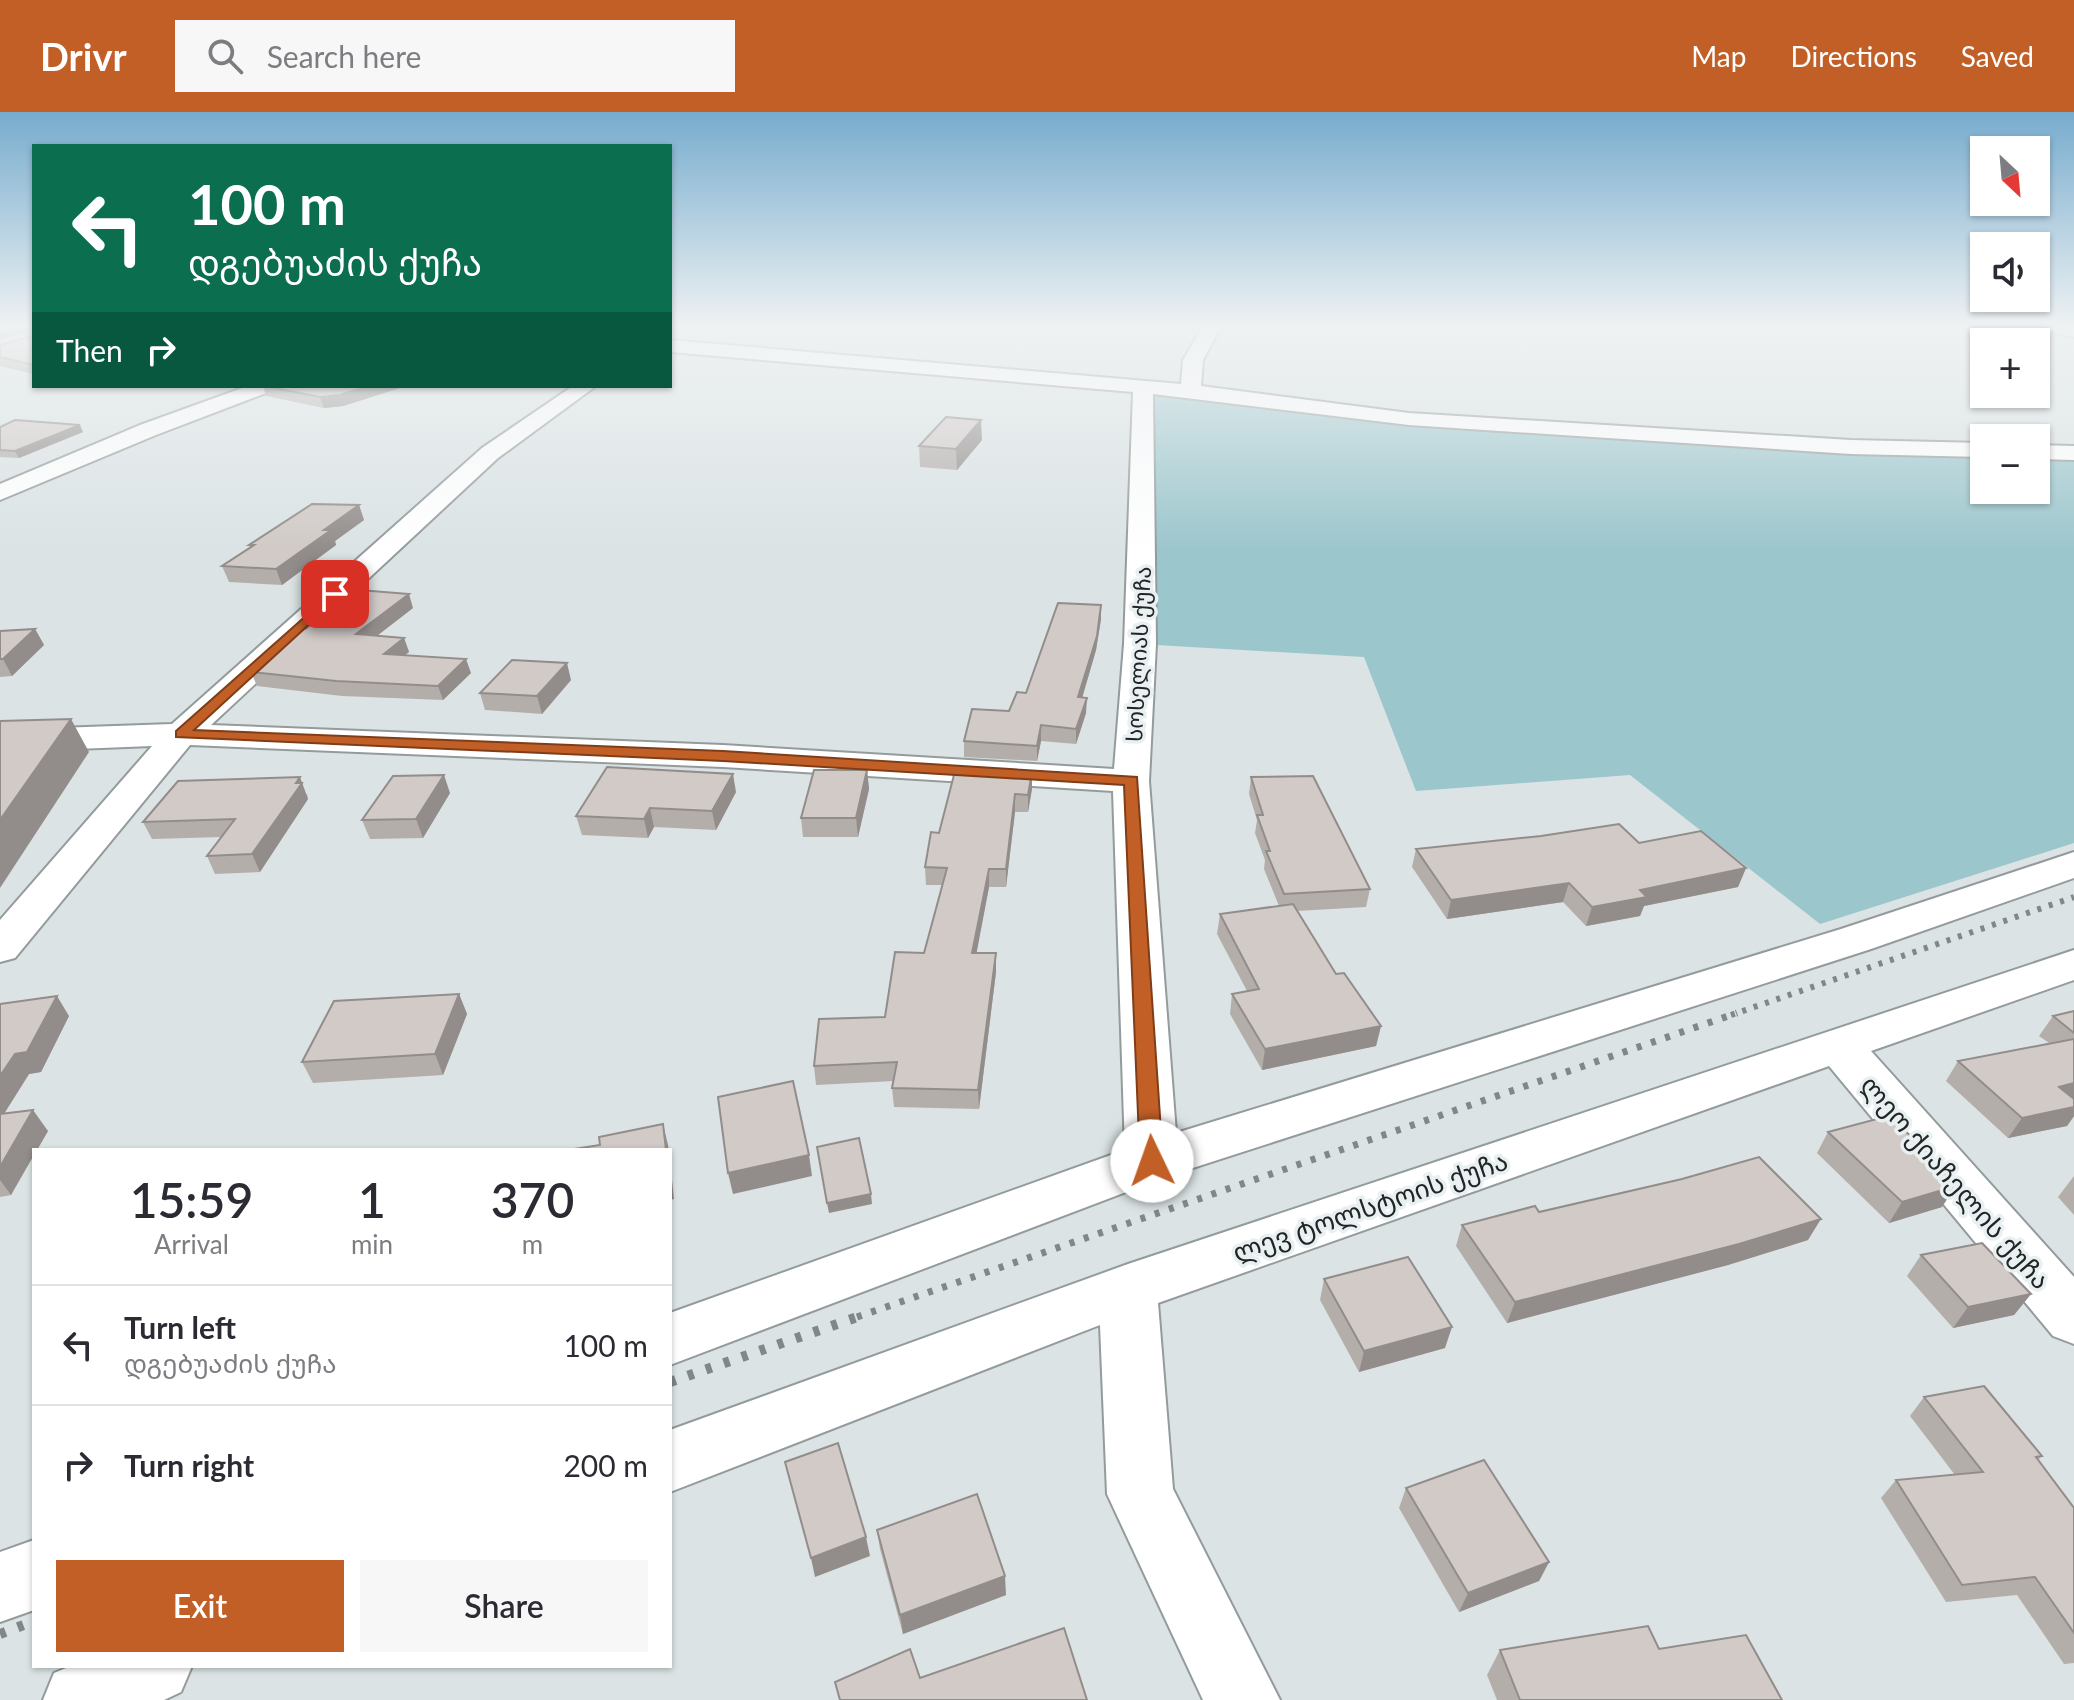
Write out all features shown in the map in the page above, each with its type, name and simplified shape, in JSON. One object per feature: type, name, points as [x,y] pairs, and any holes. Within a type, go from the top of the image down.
[{"type":"street","points":[[0,493],[148,430],[223,402]]},
{"type":"street","points":[[0,948],[181,734],[490,453],[563,402]]},
{"type":"street","name":"სოსელიას ქუჩა","points":[[1143,402],[1140,644],[1131,781],[1152,1161]]},
{"type":"street","points":[[1277,402],[1409,419],[1851,447],[1970,450]]},
{"type":"street","points":[[2050,452],[2074,453]]},
{"type":"street","points":[[0,741],[181,734],[723,756],[1131,781]]},
{"type":"street","points":[[672,1338],[1152,1161],[1856,939],[2074,864]]},
{"type":"street","name":"ლევ ტოლსტოის ქუჩა","points":[[672,1460],[1128,1289],[2074,964]]},
{"type":"street","name":"ლეო ქიაჩელის ქუჩა","points":[[1838,1045],[2074,1318]]},
{"type":"street","points":[[1128,1289],[1140,1494],[1242,1700]]},
{"type":"street","points":[[0,1587],[32,1576]]},
{"type":"street","points":[[81,1700],[151,1668]]},
{"type":"shaded area","points":[[1143,402],[1305,402],[1409,419],[1970,449],[1970,504],[2050,504],[2050,452],[2074,453],[2074,843],[1820,924],[1630,775],[1416,791],[1364,657],[1140,644]]},
{"type":"building","points":[[946,417],[981,420],[956,449],[919,446]]},
{"type":"building","points":[[15,420],[80,425],[15,451],[0,450],[0,427]]},
{"type":"building","points":[[312,504],[359,505],[324,530],[331,530],[276,569],[222,566],[254,545],[249,545]]},
{"type":"building","points":[[359,590],[409,594],[356,634],[404,638],[384,654],[466,659],[438,686],[336,681],[251,672],[301,629]]},
{"type":"building","points":[[1058,603],[1101,605],[1097,636],[1078,697],[1087,698],[1076,729],[1041,725],[1037,746],[964,741],[972,709],[1009,711],[1017,692],[1026,693]]},
{"type":"building","points":[[35,629],[3,659],[0,659],[0,631]]},
{"type":"building","points":[[512,660],[567,663],[537,696],[480,693]]},
{"type":"building","points":[[71,719],[0,820],[0,721]]},
{"type":"building","points":[[607,767],[733,774],[712,811],[650,808],[644,819],[576,816]]},
{"type":"building","points":[[956,767],[1032,772],[1028,795],[1015,794],[1006,869],[989,869],[972,953],[996,953],[978,1090],[892,1088],[897,1062],[814,1066],[819,1019],[885,1017],[895,952],[924,953],[947,868],[925,867],[931,832],[939,833]]},
{"type":"building","points":[[814,770],[867,770],[856,818],[801,818]]},
{"type":"building","points":[[444,775],[416,819],[362,820],[393,776]]},
{"type":"building","points":[[1313,776],[1370,889],[1284,894],[1266,851],[1270,851],[1257,815],[1263,815],[1251,777]]},
{"type":"building","points":[[300,777],[296,783],[302,783],[252,854],[207,856],[235,819],[143,822],[178,781]]},
{"type":"building","points":[[1619,824],[1639,843],[1701,831],[1746,868],[1640,890],[1647,897],[1592,907],[1569,883],[1451,900],[1416,849],[1541,836]]},
{"type":"building","points":[[1293,904],[1336,974],[1344,973],[1381,1026],[1265,1049],[1232,994],[1259,989],[1220,914]]},
{"type":"building","points":[[459,994],[435,1054],[302,1062],[334,1001]]},
{"type":"building","points":[[57,996],[27,1052],[15,1054],[0,1076],[0,1004]]},
{"type":"building","points":[[2074,1011],[2074,1033],[2053,1016]]},
{"type":"building","points":[[2074,1039],[2074,1083],[2059,1087],[2074,1099],[2074,1107],[2022,1118],[1958,1061]]},
{"type":"building","points":[[793,1081],[809,1155],[728,1173],[718,1097]]},
{"type":"building","points":[[33,1110],[0,1167],[0,1114]]},
{"type":"building","points":[[1888,1116],[1921,1145],[1956,1186],[1902,1202],[1828,1132]]},
{"type":"building","points":[[663,1124],[666,1148],[581,1148],[600,1145],[599,1137]]},
{"type":"building","points":[[859,1138],[871,1194],[827,1203],[817,1147]]},
{"type":"building","points":[[1759,1157],[1821,1219],[1739,1244],[1515,1302],[1462,1225],[1535,1206],[1539,1212],[1682,1179]]},
{"type":"building","points":[[1982,1243],[2031,1294],[1968,1307],[1921,1255]]},
{"type":"building","points":[[1408,1257],[1452,1327],[1364,1351],[1324,1279]]},
{"type":"building","points":[[1984,1386],[2042,1456],[2036,1457],[2074,1508],[2074,1633],[2035,1577],[1962,1585],[1896,1480],[1983,1472],[1924,1397]]},
{"type":"building","points":[[838,1443],[866,1537],[811,1558],[785,1462]]},
{"type":"building","points":[[1484,1460],[1549,1562],[1468,1593],[1406,1488]]},
{"type":"building","points":[[977,1494],[1005,1576],[900,1615],[877,1530]]},
{"type":"building","points":[[1648,1626],[1659,1649],[1746,1635],[1782,1700],[1520,1700],[1500,1650]]},
{"type":"building","points":[[1064,1628],[1087,1700],[840,1700],[835,1682],[910,1649],[920,1678]]},
{"type":"railway","points":[[1731,1015],[2074,897]]},
{"type":"railway","points":[[857,1317],[1737,1013]]},
{"type":"railway","points":[[672,1381],[863,1315]]},
{"type":"railway","points":[[0,1634],[32,1622]]},
{"type":"route","points":[[335,594],[181,734],[723,756],[1131,781],[1152,1161]]}]
